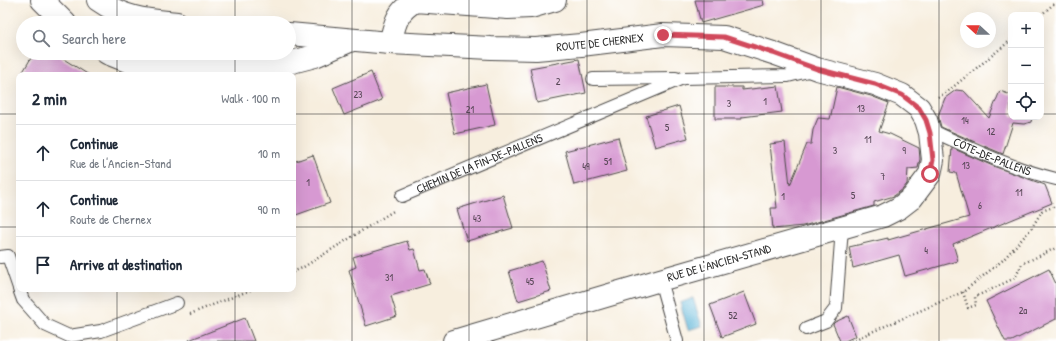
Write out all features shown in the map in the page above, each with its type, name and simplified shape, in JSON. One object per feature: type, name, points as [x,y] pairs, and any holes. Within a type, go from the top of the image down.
[{"type":"street","points":[[42,0],[58,16]]},
{"type":"street","points":[[98,0],[111,9],[130,16]]},
{"type":"street","points":[[390,43],[397,18],[405,7],[415,1],[508,8],[532,7],[555,0]]},
{"type":"street","name":"ROUTE DE CHERNEX","points":[[296,35],[390,43],[536,49],[663,35],[724,37],[817,69],[875,84],[902,95],[919,108],[926,120],[930,133]]},
{"type":"street","points":[[125,60],[145,68],[209,68],[292,62],[315,56],[352,40]]},
{"type":"street","name":"RUE DE L'ANCIEN-STAND","points":[[454,341],[883,216],[899,208],[912,198],[930,174],[933,160],[930,133]]},
{"type":"lane","name":"CHEMIN DE LA FIN-DE-PALLENS","points":[[593,79],[788,76],[817,69]]},
{"type":"lane","name":"CHEMIN DE LA FIN-DE-PALLENS","points":[[402,196],[683,78]]},
{"type":"lane","name":"CÔTE-DE-PALLENS","points":[[930,133],[938,133],[1004,163],[1056,179]]},
{"type":"lane","points":[[806,329],[826,321],[836,308],[842,228]]},
{"type":"lane","points":[[0,257],[8,256],[16,279]]},
{"type":"lane","points":[[660,280],[677,341]]},
{"type":"lane","points":[[20,292],[23,300],[45,325],[68,336],[101,331],[176,303]]},
{"type":"path","points":[[1044,12],[1056,2]]},
{"type":"path","points":[[936,98],[947,92],[1008,42]]},
{"type":"path","name":"CHEMIN DE LA FIN-DE-PALLENS","points":[[296,271],[400,208],[402,196]]},
{"type":"path","points":[[850,341],[963,292],[1003,260],[1031,229],[1042,212],[1056,206]]},
{"type":"path","points":[[963,292],[968,308],[976,305],[975,297],[1015,278],[1022,264],[1056,248]]},
{"type":"water","points":[[693,298],[702,326],[688,330],[680,303]]},
{"type":"building","points":[[695,0],[763,0],[764,5],[701,23]]},
{"type":"building","points":[[579,59],[586,93],[537,103],[530,68]]},
{"type":"building","points":[[30,60],[65,60],[84,72],[23,72]]},
{"type":"building","points":[[371,72],[382,100],[344,115],[333,88]]},
{"type":"building","points":[[486,84],[495,125],[455,134],[446,93]]},
{"type":"building","points":[[778,86],[782,112],[742,117],[742,119],[715,119],[715,87],[742,87],[742,90]]},
{"type":"building","points":[[837,87],[871,96],[889,103],[879,131],[890,134],[919,148],[920,159],[918,168],[908,169],[907,184],[903,189],[894,196],[874,202],[874,206],[803,226],[773,229],[771,208],[777,208],[770,144],[785,142],[790,185],[807,144],[811,144],[813,130],[818,118],[830,119]]},
{"type":"building","points":[[956,90],[964,91],[989,118],[1000,91],[1008,94],[1008,120],[1031,120],[1031,122],[1024,124],[1013,123],[1003,154],[941,127],[938,116],[945,98]]},
{"type":"building","points":[[679,106],[688,138],[655,147],[646,116]]},
{"type":"building","points":[[618,137],[627,171],[574,185],[565,151]]},
{"type":"building","points":[[952,148],[993,166],[1045,185],[1052,203],[953,244],[958,261],[905,276],[899,255],[853,268],[849,247],[888,238],[888,240],[969,217],[956,173],[950,172]]},
{"type":"building","points":[[313,155],[330,203],[296,215],[296,161]]},
{"type":"building","points":[[503,195],[513,228],[467,241],[457,209]]},
{"type":"building","points":[[407,241],[410,250],[414,249],[420,270],[425,269],[430,284],[391,296],[397,316],[366,326],[349,270],[356,267],[353,257]]},
{"type":"building","points":[[542,261],[551,291],[518,301],[509,271]]},
{"type":"building","points":[[1049,269],[1056,284],[1056,319],[1012,341],[1005,341],[986,301]]},
{"type":"building","points":[[744,292],[756,324],[722,337],[710,305]]},
{"type":"building","points":[[848,316],[856,336],[845,341],[840,341],[833,324]]},
{"type":"building","points":[[245,318],[254,341],[189,341],[189,340]]},
{"type":"route","points":[[663,35],[724,37],[817,69],[875,84],[902,95],[919,108],[926,120],[930,133],[933,160],[930,174]]}]
